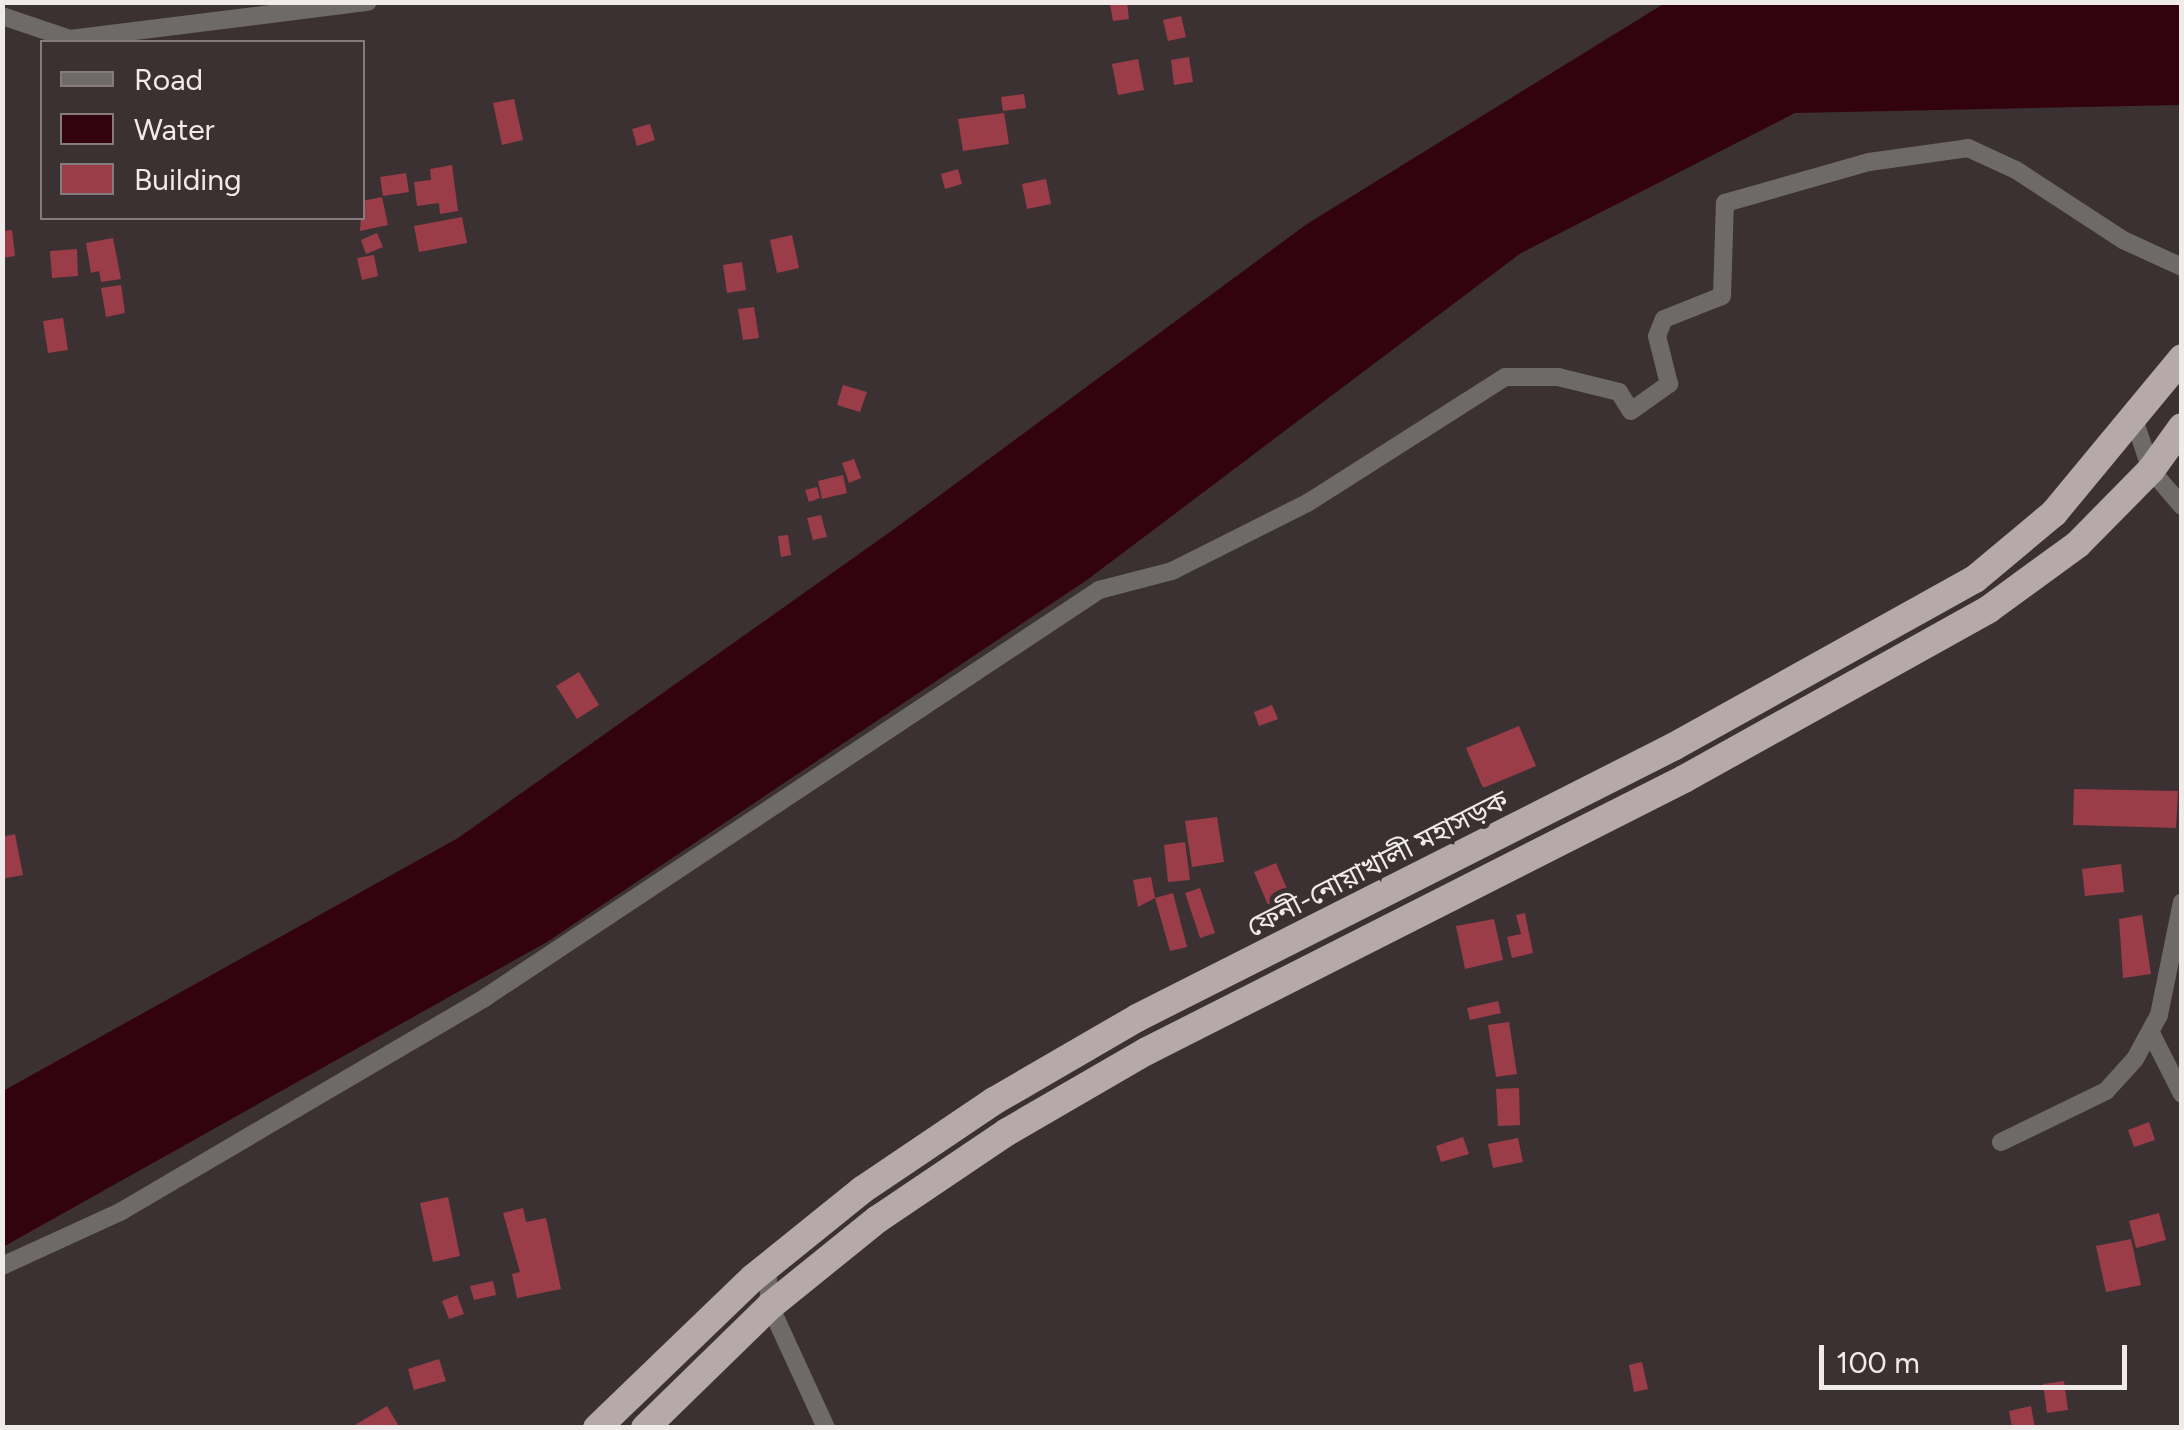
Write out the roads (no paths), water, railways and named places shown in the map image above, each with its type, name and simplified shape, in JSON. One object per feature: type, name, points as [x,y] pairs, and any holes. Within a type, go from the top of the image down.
[{"type":"highway","name":"ফেনী-নোয়াখালী মহাসড়ক","points":[[596,1428],[767,1267],[928,1145],[1137,1018],[1656,756],[1975,579],[2054,513],[2135,422],[2182,358]]},
{"type":"highway","points":[[646,1428],[770,1306],[878,1219],[1007,1132],[1148,1051],[1684,780],[1989,610],[2078,544],[2151,470],[2182,427]]},
{"type":"street","points":[[2,16],[70,40],[368,2]]},
{"type":"street","points":[[2,1266],[120,1212],[486,997],[1100,590],[1172,571],[1309,502],[1505,377],[1558,376],[1618,392],[1632,411],[1669,384],[1657,336],[1664,318],[1722,296],[1725,203],[1869,162],[1968,148],[2016,170],[2123,240],[2182,267]]},
{"type":"street","points":[[2135,422],[2151,470],[2182,506]]},
{"type":"street","points":[[2001,1142],[2106,1091],[2151,1033],[2182,902]]},
{"type":"street","points":[[2151,1033],[2182,1094]]},
{"type":"street","points":[[767,1267],[770,1306],[826,1428]]},
{"type":"water","points":[[1665,3],[2181,3],[2181,105],[1795,113],[1521,253],[1087,580],[547,942],[3,1247],[3,1091],[458,838],[897,527],[1307,224]]}]
